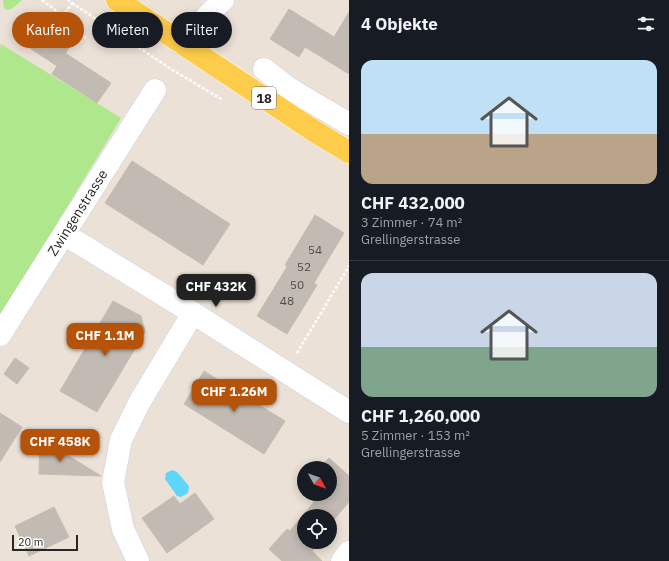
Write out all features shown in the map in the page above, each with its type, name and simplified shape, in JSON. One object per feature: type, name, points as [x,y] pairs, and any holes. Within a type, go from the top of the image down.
[{"type":"main road","name":"18","points":[[117,0],[171,36]]},
{"type":"main road","name":"18","points":[[189,48],[314,131],[349,152]]},
{"type":"street","points":[[211,12],[223,0]]},
{"type":"street","points":[[264,70],[290,89],[349,124]]},
{"type":"street","name":"Zwingenstrasse","points":[[0,335],[154,90]]},
{"type":"street","points":[[64,234],[193,313],[349,412]]},
{"type":"street","points":[[138,561],[122,529],[113,482],[121,440],[139,403],[193,313]]},
{"type":"street","points":[[342,561],[349,552]]},
{"type":"path","points":[[42,0],[58,12]]},
{"type":"path","points":[[66,12],[72,3],[68,0]]},
{"type":"path","points":[[285,372],[349,266]]},
{"type":"green space","points":[[3,0],[22,0],[13,8],[8,10],[4,8]]},
{"type":"green space","points":[[1,44],[121,118],[0,317],[0,48]]},
{"type":"water","points":[[172,470],[177,472],[189,486],[188,493],[181,497],[177,496],[165,479],[166,473]]},
{"type":"building","points":[[289,9],[334,37],[349,12],[349,74],[305,47],[299,57],[270,39]]},
{"type":"building","points":[[30,48],[69,48],[57,66]]},
{"type":"building","points":[[65,53],[111,83],[97,103],[52,74]]},
{"type":"building","points":[[132,161],[230,224],[203,265],[105,203]]},
{"type":"building","points":[[315,215],[344,233],[314,283],[317,285],[287,334],[257,316],[287,267],[285,265]]},
{"type":"building","points":[[113,301],[141,316],[145,332],[97,412],[60,391]]},
{"type":"building","points":[[15,358],[29,368],[17,384],[4,374]]},
{"type":"building","points":[[204,371],[285,421],[264,454],[184,404]]},
{"type":"building","points":[[0,413],[22,427],[0,462]]},
{"type":"building","points":[[40,438],[101,476],[39,474]]},
{"type":"building","points":[[337,465],[349,476],[349,502],[337,516],[337,509],[308,509],[315,501],[337,501]]},
{"type":"building","points":[[195,493],[214,519],[167,553],[142,518],[174,496],[180,504]]},
{"type":"building","points":[[54,507],[69,537],[29,556],[15,526]]},
{"type":"building","points":[[297,522],[297,549],[314,549],[312,551],[322,561],[282,561],[269,549],[287,529],[290,531]]}]
